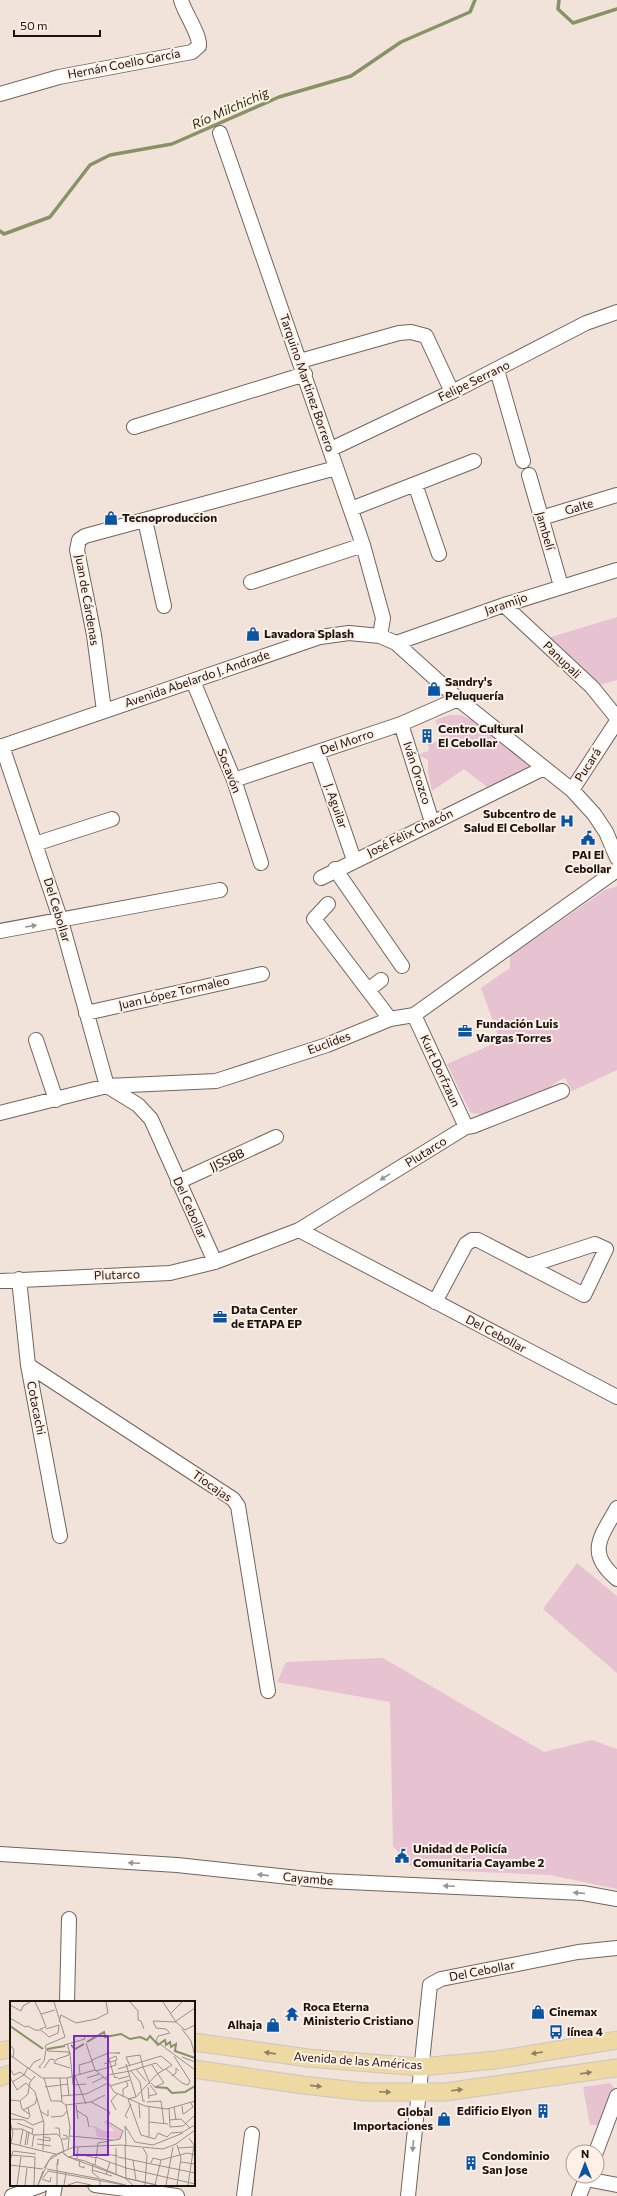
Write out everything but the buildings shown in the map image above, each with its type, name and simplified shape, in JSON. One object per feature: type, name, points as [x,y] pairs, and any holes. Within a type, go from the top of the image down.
[{"type":"main road","name":"Avenida de las Américas","points":[[195,2042],[308,2058],[420,2067],[496,2060],[617,2040]]},
{"type":"main road","points":[[0,2051],[10,2048]]},
{"type":"main road","points":[[195,2069],[352,2090],[418,2093],[445,2092],[617,2068]]},
{"type":"main road","points":[[0,2077],[10,2074]]},
{"type":"street","name":"Hernán Coello García","points":[[0,94],[59,77],[192,52],[198,46],[199,40],[184,11],[181,0]]},
{"type":"street","name":"Tarquino Martinez Borrero","points":[[220,133],[331,449],[336,468],[363,545],[384,618],[380,636]]},
{"type":"street","name":"Felipe Serrano","points":[[331,449],[497,370],[586,323],[617,312]]},
{"type":"street","points":[[300,361],[399,333],[420,334],[426,336],[452,392]]},
{"type":"street","points":[[497,370],[523,461]]},
{"type":"street","points":[[134,428],[304,374]]},
{"type":"street","points":[[351,509],[474,461]]},
{"type":"street","name":"Juan de Cárdenas","points":[[104,711],[94,635],[78,550],[79,540],[85,536],[336,468]]},
{"type":"street","name":"Jambelí","points":[[529,475],[561,586]]},
{"type":"street","points":[[415,484],[439,554]]},
{"type":"street","name":"Galte","points":[[541,518],[617,495]]},
{"type":"street","points":[[145,520],[164,606]]},
{"type":"street","points":[[251,582],[363,545]]},
{"type":"street","name":"Jaramijo","points":[[396,643],[561,586],[617,570]]},
{"type":"street","name":"Panupali","points":[[504,605],[592,687],[617,718]]},
{"type":"street","name":"Avenida Abelardo J. Andrade","points":[[1,746],[320,637],[349,633],[380,636],[396,643],[458,699],[572,790],[602,826],[617,858]]},
{"type":"street","name":"Socavón","points":[[193,681],[234,780],[260,863]]},
{"type":"street","name":"Del Morro","points":[[234,780],[401,724],[458,699]]},
{"type":"street","name":"Pucará","points":[[572,790],[617,721]]},
{"type":"street","name":"Iván Orozco","points":[[401,724],[432,822]]},
{"type":"street","name":"Del Cebollar","points":[[1,746],[61,921],[107,1086],[138,1105],[151,1119],[215,1262]]},
{"type":"street","name":"J. Aguilar","points":[[317,752],[354,860]]},
{"type":"street","name":"José Félix Chacón","points":[[321,878],[335,869],[432,822],[512,786],[544,768]]},
{"type":"street","points":[[35,844],[112,819]]},
{"type":"street","points":[[335,869],[402,966]]},
{"type":"street","name":"Euclides","points":[[0,1113],[107,1086],[216,1081],[327,1045],[390,1019],[414,1015],[617,870]]},
{"type":"street","points":[[0,931],[61,921],[220,890]]},
{"type":"street","points":[[328,904],[314,919],[390,1019]]},
{"type":"street","name":"Juan López Tormaleo","points":[[86,1013],[262,974]]},
{"type":"street","points":[[368,990],[381,980]]},
{"type":"street","name":"Kurt Dorfzaun","points":[[414,1015],[466,1127]]},
{"type":"street","points":[[36,1040],[56,1100]]},
{"type":"street","name":"Plutarco","points":[[299,1230],[466,1127],[473,1126],[562,1091]]},
{"type":"street","name":"JJSSBB","points":[[178,1182],[276,1137]]},
{"type":"street","points":[[215,1262],[299,1230]]},
{"type":"street","name":"Del Cebollar","points":[[299,1230],[617,1397]]},
{"type":"street","points":[[435,1302],[466,1244],[472,1240],[478,1240],[528,1266],[584,1295],[606,1249],[595,1244],[528,1266]]},
{"type":"street","name":"Plutarco","points":[[0,1281],[170,1273],[215,1262]]},
{"type":"street","name":"Cotacachi","points":[[19,1279],[28,1365],[60,1536]]},
{"type":"street","name":"Tiocajas","points":[[28,1365],[233,1499],[238,1506],[268,1691]]},
{"type":"street","points":[[617,1508],[599,1541],[599,1551],[600,1561],[605,1569],[617,1579]]},
{"type":"street","name":"Cayambe","points":[[0,1854],[177,1865],[327,1881],[583,1893],[617,1899]]},
{"type":"street","points":[[67,2001],[69,1919]]},
{"type":"street","name":"Del Cebollar","points":[[408,2196],[420,2067],[430,1985],[435,1981],[578,1952],[617,1948]]},
{"type":"street","points":[[599,2144],[617,2096]]},
{"type":"street","points":[[244,2196],[252,2134]]},
{"type":"street","points":[[605,2182],[617,2185]]},
{"type":"street","points":[[579,2196],[584,2184]]},
{"type":"street","points":[[12,2196],[39,2186]]},
{"type":"street","points":[[53,2196],[55,2186]]},
{"type":"street","points":[[111,2186],[144,2188],[177,2196]]},
{"type":"shaded area","points":[[617,617],[617,680],[599,685],[548,638]]},
{"type":"shaded area","points":[[450,715],[461,715],[477,722],[534,770],[491,790],[464,769],[432,791],[428,772],[428,760],[419,754],[429,751],[428,744],[442,740],[435,720]]},
{"type":"shaded area","points":[[617,886],[617,1070],[572,1091],[565,1078],[538,1095],[497,1112],[477,1114],[470,1112],[447,1064],[500,1041],[481,988],[510,968],[510,956],[605,890]]},
{"type":"shaded area","points":[[577,1563],[617,1596],[617,1673],[543,1609]]},
{"type":"shaded area","points":[[383,1658],[544,1752],[592,1740],[617,1749],[617,1889],[550,1875],[413,1869],[393,1846],[390,1702],[277,1682],[286,1662]]},
{"type":"shaded area","points":[[610,2083],[615,2089],[602,2125],[590,2125],[583,2087]]},
{"type":"waterway","name":"Río Milchichig","points":[[0,231],[4,234],[50,217],[90,165],[110,155],[172,144],[279,97],[351,76],[401,42],[470,12],[475,0]]},
{"type":"waterway","name":"Río Milchichig","points":[[559,0],[558,9],[573,23],[617,9]]},
{"type":"place","name":"Tecnoproduccion","points":[[111,518]]},
{"type":"place","name":"Lavadora Splash","points":[[253,634]]},
{"type":"place","name":"Sandry's Peluquería","points":[[434,689]]},
{"type":"place","name":"Centro Cultural El Cebollar","points":[[427,736]]},
{"type":"place","name":"Subcentro de Salud El Cebollar","points":[[567,821]]},
{"type":"place","name":"PAI El Cebollar","points":[[588,838]]},
{"type":"place","name":"Fundación Luis Vargas Torres","points":[[465,1031]]},
{"type":"place","name":"Data Center de ETAPA EP","points":[[220,1317]]},
{"type":"place","name":"Unidad de Policía Comunitaria Cayambe 2","points":[[402,1856]]},
{"type":"place","name":"Cinemax","points":[[538,2012]]},
{"type":"place","name":"Roca Eterna Ministerio Cristiano","points":[[292,2014]]},
{"type":"place","name":"Alhaja","points":[[273,2025]]},
{"type":"place","name":"línea 4","points":[[556,2032]]},
{"type":"place","name":"Edificio Elyon","points":[[543,2111]]},
{"type":"place","name":"Global Importaciones","points":[[444,2119]]},
{"type":"place","name":"Condominio San Jose","points":[[471,2163]]}]
